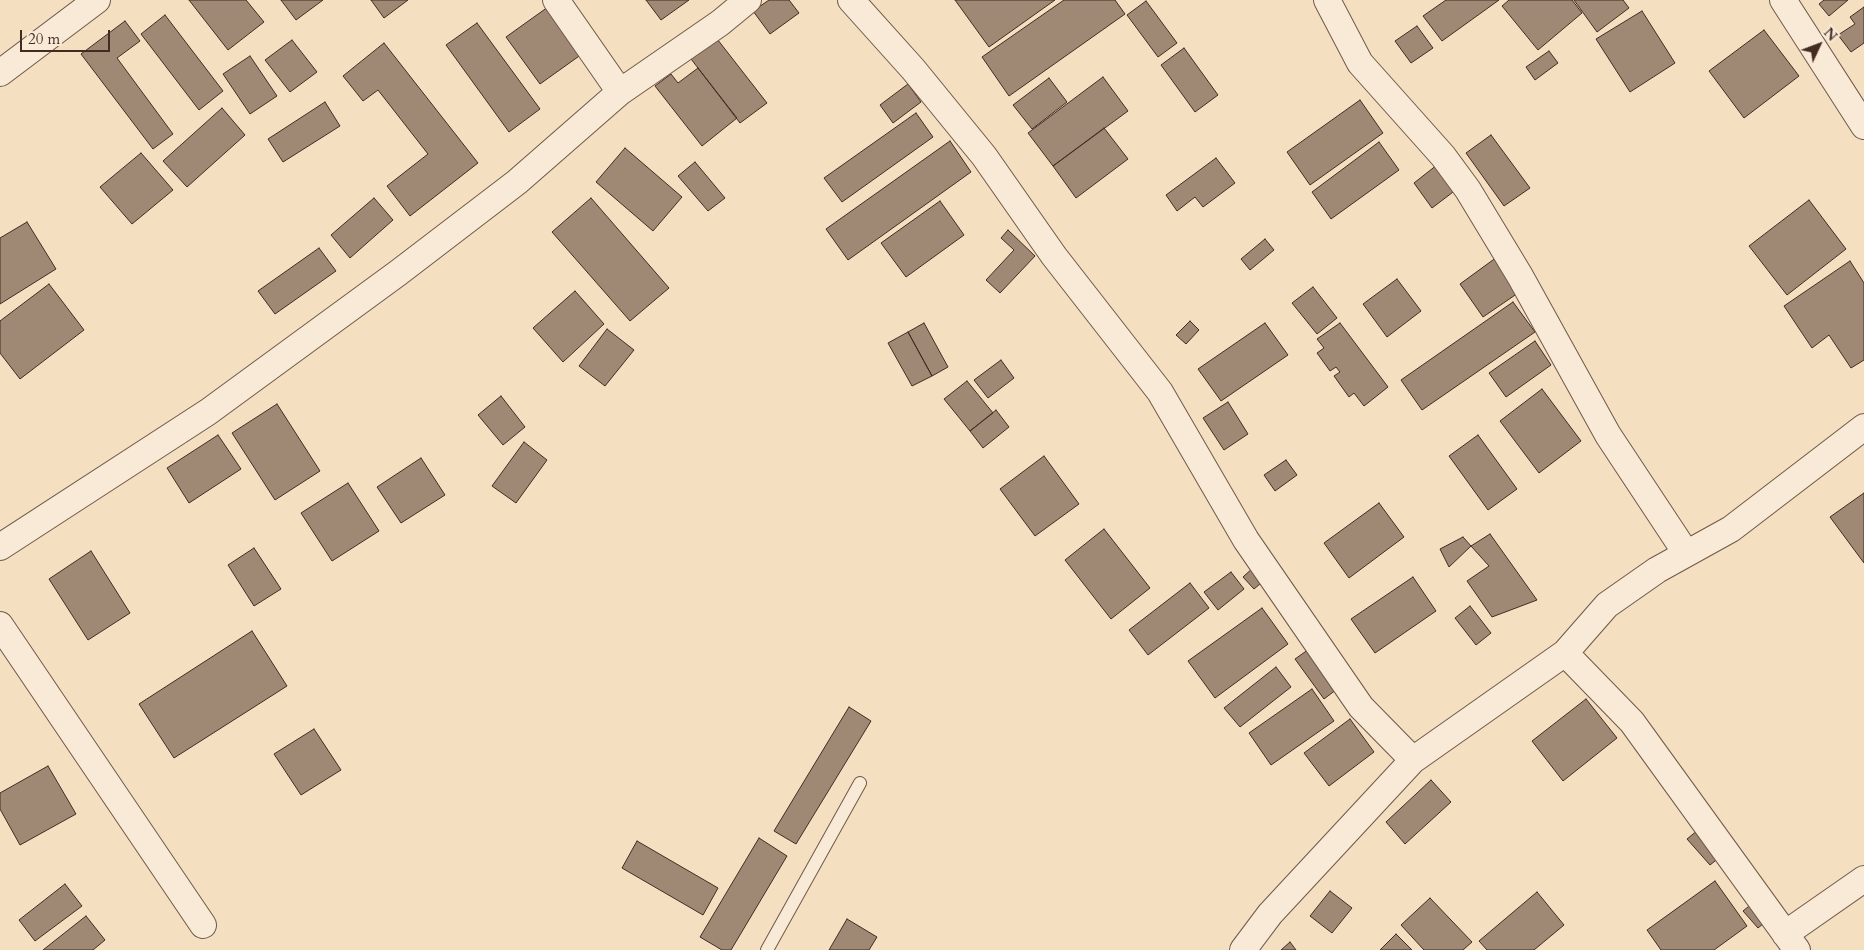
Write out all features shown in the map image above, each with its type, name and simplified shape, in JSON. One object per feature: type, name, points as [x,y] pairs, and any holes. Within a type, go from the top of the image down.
[{"type":"street","points":[[0,74],[97,0]]},
{"type":"street","points":[[556,0],[620,92]]},
{"type":"street","points":[[0,547],[208,412],[398,273],[517,182],[620,92],[720,23],[748,0]]},
{"type":"street","points":[[850,0],[913,69],[984,156],[1054,256],[1160,392],[1246,540],[1356,699],[1413,760]]},
{"type":"street","points":[[1327,0],[1360,63],[1443,156],[1468,190],[1520,276],[1608,436],[1686,553]]},
{"type":"street","points":[[1783,0],[1864,126]]},
{"type":"street","points":[[1243,950],[1283,900],[1413,760],[1565,653],[1607,605],[1657,570],[1731,529],[1864,427]]},
{"type":"street","points":[[0,626],[203,925]]},
{"type":"street","points":[[1565,653],[1632,722],[1791,942],[1864,879]]},
{"type":"lane","points":[[767,950],[860,783]]},
{"type":"building","points":[[189,0],[246,0],[264,22],[228,50]]},
{"type":"building","points":[[281,0],[323,0],[296,20]]},
{"type":"building","points":[[371,0],[408,0],[384,18]]},
{"type":"building","points":[[646,0],[689,0],[661,20]]},
{"type":"building","points":[[769,0],[789,0],[799,13],[770,34],[753,11]]},
{"type":"building","points":[[955,0],[1055,0],[989,47]]},
{"type":"building","points":[[1064,0],[1115,0],[1125,14],[1009,96],[982,57]]},
{"type":"building","points":[[1446,0],[1499,0],[1442,41],[1423,16]]},
{"type":"building","points":[[1509,0],[1572,0],[1582,13],[1538,50],[1502,6]]},
{"type":"building","points":[[1574,0],[1623,0],[1629,8],[1597,32]]},
{"type":"building","points":[[1824,0],[1848,0],[1829,16],[1819,4]]},
{"type":"building","points":[[1146,1],[1177,43],[1158,57],[1127,15]]},
{"type":"building","points":[[548,7],[582,54],[540,84],[506,37]]},
{"type":"building","points":[[1864,7],[1864,43],[1851,52],[1838,35],[1855,24],[1850,17]]},
{"type":"building","points":[[1642,11],[1675,63],[1630,92],[1596,39]]},
{"type":"building","points":[[165,15],[223,91],[199,110],[141,34]]},
{"type":"building","points":[[125,21],[140,41],[117,58],[173,134],[153,149],[81,54]]},
{"type":"building","points":[[477,23],[540,109],[509,132],[446,45]]},
{"type":"building","points":[[1417,26],[1433,48],[1411,63],[1395,41]]},
{"type":"building","points":[[1764,30],[1799,76],[1744,118],[1709,71]]},
{"type":"building","points":[[714,35],[767,103],[740,123],[688,55]]},
{"type":"building","points":[[292,40],[317,72],[290,92],[265,60]]},
{"type":"building","points":[[384,43],[478,163],[410,216],[387,186],[428,154],[378,90],[363,101],[343,76]]},
{"type":"building","points":[[1184,48],[1218,95],[1195,112],[1161,65]]},
{"type":"building","points":[[1549,51],[1558,63],[1535,80],[1526,67]]},
{"type":"building","points":[[250,56],[277,96],[250,114],[223,74]]},
{"type":"building","points":[[698,68],[737,118],[702,146],[655,86],[671,74],[678,83]]},
{"type":"building","points":[[1103,77],[1128,111],[1053,166],[1028,133]]},
{"type":"building","points":[[1049,78],[1067,102],[1032,129],[1013,105]]},
{"type":"building","points":[[908,84],[921,102],[893,123],[880,105]]},
{"type":"building","points":[[1360,100],[1383,133],[1310,185],[1287,152]]},
{"type":"building","points":[[325,102],[340,126],[283,162],[268,139]]},
{"type":"building","points":[[222,108],[245,135],[187,187],[163,161]]},
{"type":"building","points":[[916,113],[933,137],[842,202],[824,178]]},
{"type":"building","points":[[1104,128],[1128,159],[1076,198],[1053,166]]},
{"type":"building","points":[[1491,135],[1530,188],[1504,206],[1466,153]]},
{"type":"building","points":[[950,141],[971,172],[848,260],[826,229]]},
{"type":"building","points":[[1379,142],[1399,170],[1331,219],[1312,192]]},
{"type":"building","points":[[625,148],[682,197],[653,231],[596,182]]},
{"type":"building","points":[[141,153],[173,190],[132,224],[100,187]]},
{"type":"building","points":[[1216,158],[1235,183],[1203,207],[1195,197],[1177,211],[1166,195]]},
{"type":"building","points":[[1442,161],[1461,186],[1432,208],[1414,183]]},
{"type":"building","points":[[695,162],[725,198],[708,211],[678,176]]},
{"type":"building","points":[[374,198],[393,220],[350,258],[331,235]]},
{"type":"building","points":[[591,198],[669,288],[630,321],[552,232]]},
{"type":"building","points":[[1809,200],[1846,249],[1787,295],[1749,246]]},
{"type":"building","points":[[940,201],[964,235],[906,277],[881,243]]},
{"type":"building","points":[[27,222],[56,269],[0,304],[0,238]]},
{"type":"building","points":[[1008,230],[1035,256],[1000,293],[986,280],[1014,250],[1001,238]]},
{"type":"building","points":[[1265,239],[1274,250],[1250,270],[1241,259]]},
{"type":"building","points":[[319,248],[336,271],[275,314],[258,291]]},
{"type":"building","points":[[1497,257],[1521,291],[1483,317],[1460,284]]},
{"type":"building","points":[[1850,261],[1864,283],[1864,360],[1851,368],[1829,335],[1812,348],[1784,306]]},
{"type":"building","points":[[1397,279],[1421,311],[1387,337],[1363,304]]},
{"type":"building","points":[[49,284],[84,330],[20,379],[0,353],[0,321]]},
{"type":"building","points":[[1313,287],[1337,318],[1317,334],[1292,303]]},
{"type":"building","points":[[575,291],[604,324],[563,362],[533,328]]},
{"type":"building","points":[[1513,302],[1535,332],[1422,410],[1401,380]]},
{"type":"building","points":[[1190,321],[1199,330],[1186,344],[1176,335]]},
{"type":"building","points":[[924,323],[948,367],[932,376],[908,332]]},
{"type":"building","points":[[1265,323],[1288,355],[1221,401],[1198,369]]},
{"type":"building","points":[[1340,323],[1388,387],[1364,406],[1354,393],[1349,397],[1334,376],[1340,372],[1336,367],[1330,371],[1317,353],[1324,348],[1317,339]]},
{"type":"building","points":[[607,329],[634,350],[605,386],[579,366]]},
{"type":"building","points":[[908,332],[932,376],[912,386],[888,343]]},
{"type":"building","points":[[1535,341],[1551,365],[1506,397],[1489,373]]},
{"type":"building","points":[[1001,360],[1014,378],[988,398],[974,380]]},
{"type":"building","points":[[967,381],[993,413],[970,431],[944,399]]},
{"type":"building","points":[[1542,389],[1581,441],[1539,473],[1500,421]]},
{"type":"building","points":[[501,396],[525,427],[503,445],[478,415]]},
{"type":"building","points":[[1228,402],[1248,434],[1224,450],[1203,418]]},
{"type":"building","points":[[277,404],[320,471],[275,500],[232,433]]},
{"type":"building","points":[[996,410],[1009,427],[983,448],[970,431]]},
{"type":"building","points":[[218,435],[241,469],[189,503],[167,468]]},
{"type":"building","points":[[1478,435],[1517,489],[1488,510],[1449,456]]},
{"type":"building","points":[[524,442],[547,460],[516,503],[492,486]]},
{"type":"building","points":[[1044,456],[1079,504],[1035,536],[1000,489]]},
{"type":"building","points":[[421,458],[445,495],[401,523],[377,487]]},
{"type":"building","points":[[1286,460],[1297,475],[1275,491],[1264,475]]},
{"type":"building","points":[[348,483],[379,531],[332,561],[301,513]]},
{"type":"building","points":[[1864,493],[1864,563],[1830,517]]},
{"type":"building","points":[[1379,503],[1404,537],[1349,578],[1324,543]]},
{"type":"building","points":[[1104,529],[1150,588],[1111,619],[1065,560]]},
{"type":"building","points":[[1490,534],[1537,600],[1492,617],[1467,581],[1489,566],[1471,546]]},
{"type":"building","points":[[1463,537],[1471,546],[1449,567],[1440,549]]},
{"type":"building","points":[[254,548],[281,589],[254,606],[228,565]]},
{"type":"building","points":[[91,551],[130,613],[88,640],[49,579]]},
{"type":"building","points":[[1255,566],[1267,578],[1254,589],[1243,577]]},
{"type":"building","points":[[1231,572],[1244,589],[1218,610],[1204,592]]},
{"type":"building","points":[[1413,577],[1436,611],[1375,653],[1351,619]]},
{"type":"building","points":[[1190,583],[1209,608],[1148,655],[1129,630]]},
{"type":"building","points":[[1470,606],[1491,633],[1476,645],[1455,618]]},
{"type":"building","points":[[1262,608],[1288,644],[1215,698],[1188,661]]},
{"type":"building","points":[[252,631],[287,686],[174,758],[139,704]]},
{"type":"building","points":[[1312,647],[1341,686],[1324,699],[1295,659]]},
{"type":"building","points":[[1276,667],[1291,687],[1240,727],[1224,708]]},
{"type":"building","points":[[1312,689],[1334,721],[1271,765],[1249,733]]},
{"type":"building","points":[[1586,699],[1617,738],[1563,781],[1532,741]]},
{"type":"building","points":[[849,707],[871,721],[796,844],[774,831]]},
{"type":"building","points":[[1350,719],[1374,752],[1329,786],[1304,753]]},
{"type":"building","points":[[314,729],[341,770],[301,795],[274,754]]},
{"type":"building","points":[[48,766],[76,814],[20,845],[0,809],[0,793]]},
{"type":"building","points":[[1431,780],[1451,802],[1405,844],[1386,822]]},
{"type":"building","points":[[1698,830],[1720,857],[1710,865],[1687,839]]},
{"type":"building","points":[[759,838],[787,856],[731,950],[722,950],[700,937]]},
{"type":"building","points":[[637,841],[718,888],[703,915],[622,868]]},
{"type":"building","points":[[1715,881],[1747,926],[1714,950],[1661,950],[1647,930]]},
{"type":"building","points":[[65,884],[82,906],[35,941],[19,920]]},
{"type":"building","points":[[1330,891],[1352,908],[1332,933],[1310,916]]},
{"type":"building","points":[[1537,892],[1564,925],[1534,950],[1487,950],[1479,941]]},
{"type":"building","points":[[1430,898],[1472,942],[1463,950],[1424,950],[1401,925]]},
{"type":"building","points":[[1754,902],[1769,919],[1758,928],[1743,911]]},
{"type":"building","points":[[86,916],[105,940],[93,950],[43,950]]},
{"type":"building","points":[[847,919],[877,937],[869,950],[829,950]]},
{"type":"building","points":[[1396,934],[1412,950],[1380,950]]},
{"type":"building","points":[[1290,942],[1296,950],[1281,950]]}]
